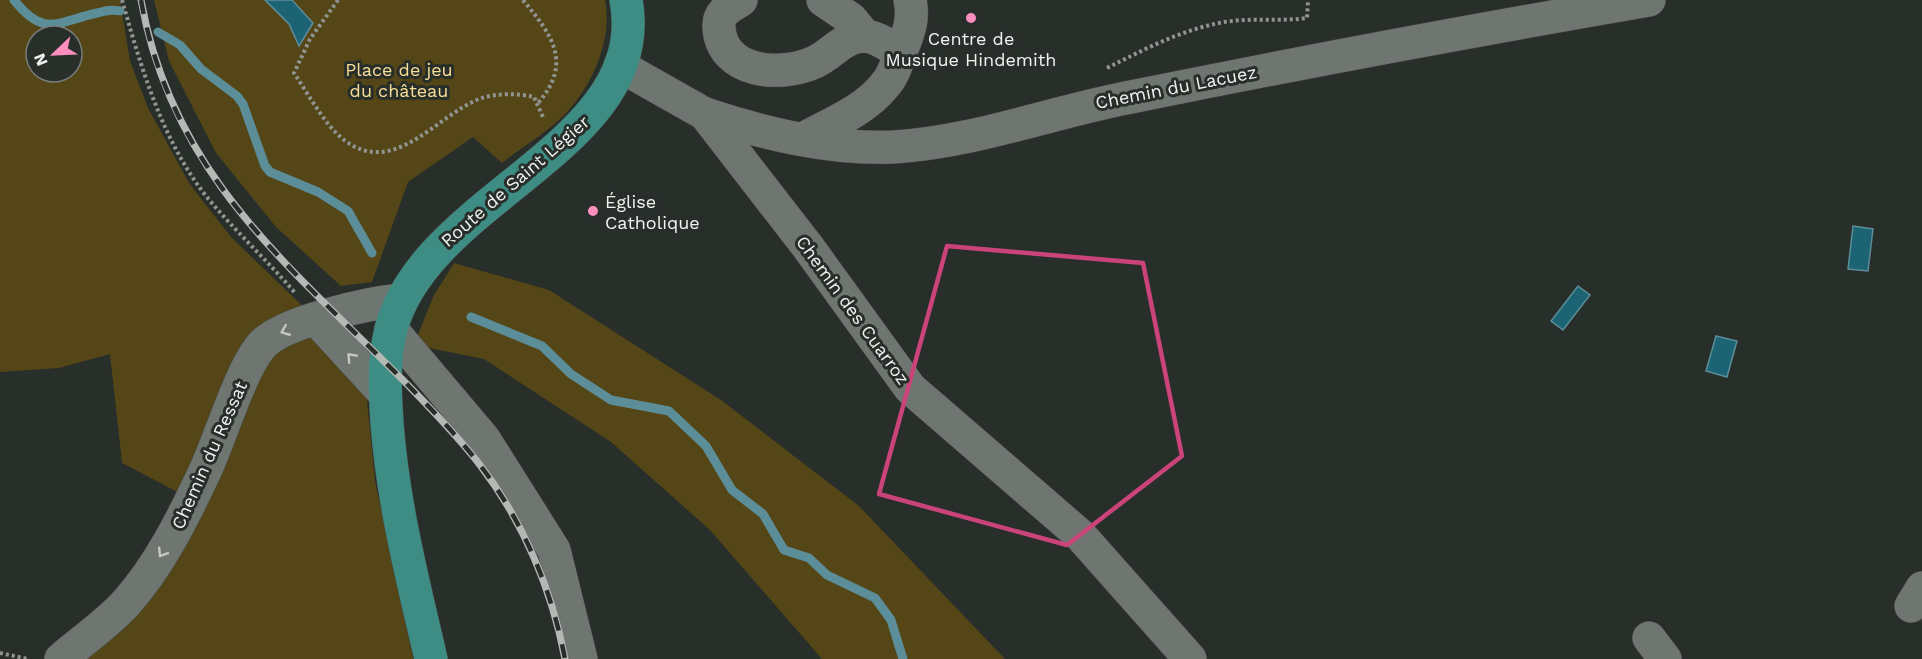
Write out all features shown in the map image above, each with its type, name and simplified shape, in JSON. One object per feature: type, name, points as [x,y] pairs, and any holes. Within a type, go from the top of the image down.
[{"type":"main road","name":"Route de Saint Légier","points":[[431,659],[401,532],[389,453],[385,362],[396,314],[431,257],[450,237],[586,121],[611,88],[620,66],[627,35],[626,0]]},
{"type":"street","points":[[741,0],[723,12],[718,20],[719,35],[724,48],[739,63],[767,69],[798,68],[815,62],[839,44],[865,36],[880,40],[901,53]]},
{"type":"street","points":[[822,0],[851,19],[865,36]]},
{"type":"street","points":[[803,140],[851,113],[884,87],[894,71],[913,14],[910,0]]},
{"type":"street","name":"Chemin du Lacuez","points":[[705,114],[749,129],[843,146],[893,147],[953,140],[1076,108],[1134,96],[1388,45],[1649,0]]},
{"type":"street","name":"Chemin des Cuarroz","points":[[620,66],[705,114],[808,247],[910,388],[1080,535],[1190,659]]},
{"type":"street","name":"Chemin du Ressat","points":[[61,659],[126,603],[144,582],[170,540],[206,469],[255,354],[273,336],[372,303],[396,314]]},
{"type":"street","points":[[396,314],[484,439],[555,550],[581,659]]},
{"type":"street","points":[[317,320],[385,394]]},
{"type":"path","points":[[122,0],[144,75],[167,131],[200,186],[317,320]]},
{"type":"path","points":[[338,0],[310,39],[294,74],[329,123],[342,138],[352,145],[373,152],[397,149],[465,106],[494,95],[534,97],[544,123]]},
{"type":"path","points":[[523,0],[542,24],[557,57],[555,80],[538,103]]},
{"type":"path","points":[[1101,71],[1182,33],[1221,22],[1286,21],[1307,18],[1308,0]]},
{"type":"path","points":[[0,653],[28,659]]},
{"type":"highlighted area","points":[[947,246],[1143,263],[1182,456],[1067,545],[879,494]]},
{"type":"green space","points":[[0,0],[120,0],[130,61],[148,108],[189,183],[231,237],[317,320],[385,394],[367,401],[375,481],[413,659],[61,659],[191,499],[122,463],[110,354],[59,368],[0,372]]},
{"type":"green space","name":"Place de jeu du château","points":[[154,0],[605,0],[607,15],[606,31],[598,62],[584,90],[565,114],[502,163],[473,137],[408,182],[372,282],[341,286],[276,227],[216,153],[169,61]]},
{"type":"green space","points":[[454,263],[549,290],[721,400],[859,506],[1005,659],[822,659],[710,530],[611,442],[484,359],[414,345],[433,297]]},
{"type":"water","points":[[265,0],[292,0],[313,23],[299,46],[289,24]]},
{"type":"water","points":[[1853,226],[1873,229],[1868,271],[1848,269]]},
{"type":"water","points":[[1578,286],[1590,295],[1563,330],[1551,321]]},
{"type":"water","points":[[1716,336],[1737,341],[1727,377],[1706,371]]},
{"type":"waterway","points":[[14,0],[34,19],[52,24],[106,11],[120,11]]},
{"type":"waterway","points":[[158,32],[180,45],[201,69],[237,96],[243,104],[265,166],[270,172],[318,192],[348,211],[372,253]]},
{"type":"waterway","points":[[471,317],[542,346],[571,374],[611,400],[669,411],[706,446],[732,490],[763,514],[784,550],[809,558],[827,575],[875,598],[891,620],[903,659]]},
{"type":"railway","points":[[141,0],[156,61],[179,116],[207,166],[240,212],[317,296],[443,422],[471,454],[510,509],[544,582],[565,659]]},
{"type":"place","name":"Centre de Musique Hindemith","points":[[971,18]]},
{"type":"place","name":"Église Catholique","points":[[593,211]]}]
